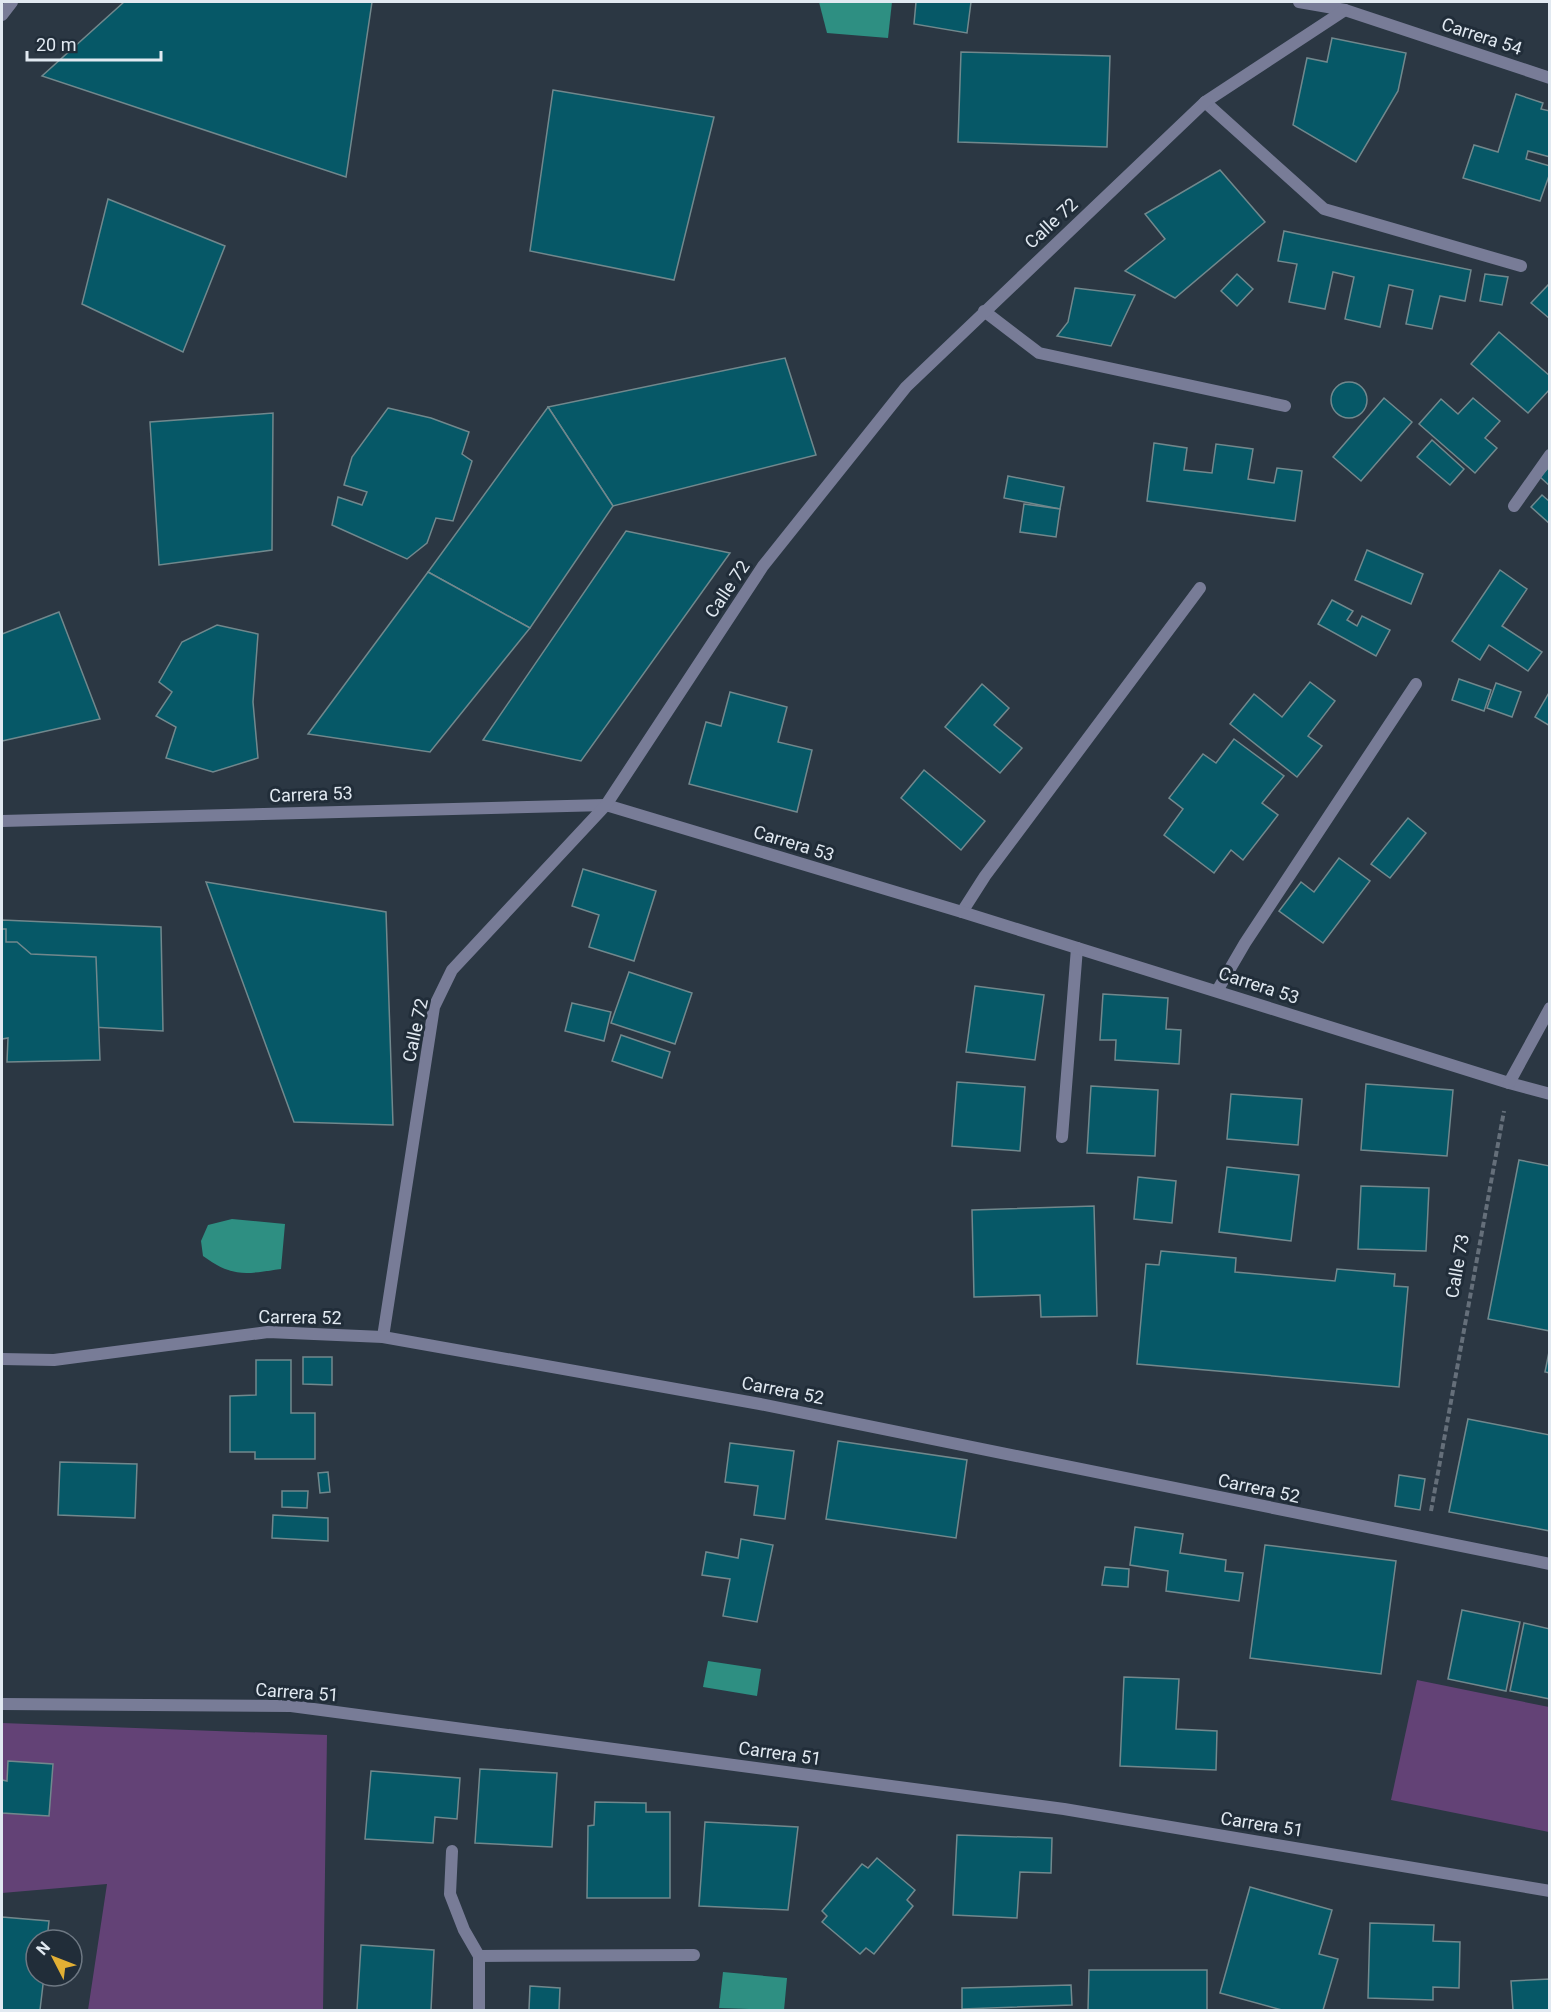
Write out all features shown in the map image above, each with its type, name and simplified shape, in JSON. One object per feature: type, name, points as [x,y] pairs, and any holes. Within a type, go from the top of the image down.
[{"type":"street","points":[[2,15],[12,2]]},
{"type":"street","name":"Carrera 54","points":[[1299,2],[1345,10],[1550,78]]},
{"type":"street","name":"Calle 72","points":[[383,1337],[434,1007],[452,970],[606,805],[764,566],[906,387],[1205,102],[1345,10]]},
{"type":"street","points":[[1205,102],[1324,209],[1521,266]]},
{"type":"street","points":[[984,311],[1039,353],[1285,406]]},
{"type":"street","points":[[1514,506],[1550,455]]},
{"type":"street","points":[[962,912],[986,876],[1200,588]]},
{"type":"street","points":[[1217,991],[1245,943],[1416,684]]},
{"type":"street","name":"Carrera 53","points":[[2,821],[606,805],[962,912],[1550,1094]]},
{"type":"street","points":[[1062,1137],[1077,948]]},
{"type":"street","points":[[1509,1083],[1550,1008]]},
{"type":"street","name":"Carrera 52","points":[[2,1359],[54,1360],[268,1332],[383,1337],[760,1404],[1550,1564]]},
{"type":"street","name":"Carrera 51","points":[[2,1704],[291,1706],[1064,1809],[1550,1891]]},
{"type":"street","points":[[452,1851],[450,1894],[464,1930],[479,1956],[479,2010]]},
{"type":"street","points":[[479,1956],[694,1955]]},
{"type":"path","name":"Calle 73","points":[[1426,1540],[1509,1083]]},
{"type":"shaded area","points":[[819,2],[892,2],[888,38],[827,33]]},
{"type":"shaded area","points":[[232,1219],[285,1224],[281,1269],[240,1273],[223,1268],[203,1256],[201,1241],[208,1225]]},
{"type":"shaded area","points":[[708,1661],[761,1669],[757,1696],[703,1687]]},
{"type":"shaded area","points":[[1417,1680],[1549,1707],[1549,1832],[1391,1800]]},
{"type":"shaded area","points":[[2,1723],[327,1735],[323,2010],[88,2010],[107,1884],[2,1893]]},
{"type":"shaded area","points":[[723,1972],[787,1978],[784,2010],[719,2008]]},
{"type":"building","points":[[124,2],[372,2],[346,177],[42,76]]},
{"type":"building","points":[[916,2],[971,2],[967,33],[914,24]]},
{"type":"building","points":[[1332,38],[1406,53],[1398,91],[1356,162],[1293,125],[1307,58],[1327,62]]},
{"type":"building","points":[[961,52],[1110,56],[1107,147],[958,142]]},
{"type":"building","points":[[553,90],[714,117],[674,280],[530,251]]},
{"type":"building","points":[[1516,94],[1543,103],[1541,109],[1550,111],[1550,157],[1528,151],[1526,159],[1550,166],[1550,173],[1540,201],[1463,178],[1474,145],[1498,152]]},
{"type":"building","points":[[1220,170],[1265,222],[1175,298],[1125,271],[1165,239],[1145,214]]},
{"type":"building","points":[[108,199],[225,246],[183,352],[82,304]]},
{"type":"building","points":[[1284,231],[1471,270],[1465,301],[1440,296],[1432,329],[1406,324],[1413,290],[1389,285],[1380,327],[1345,319],[1354,277],[1333,272],[1325,309],[1289,302],[1297,264],[1278,261]]},
{"type":"building","points":[[1237,274],[1253,289],[1237,306],[1221,291]]},
{"type":"building","points":[[1485,274],[1508,277],[1502,305],[1480,301]]},
{"type":"building","points":[[1550,283],[1550,319],[1531,303]]},
{"type":"building","points":[[1075,288],[1135,295],[1111,346],[1057,336],[1068,322]]},
{"type":"building","points":[[1499,332],[1550,376],[1550,389],[1528,413],[1471,364]]},
{"type":"building","points":[[785,358],[816,455],[613,506],[548,407]]},
{"type":"building","points":[[1349,382],[1362,387],[1367,400],[1362,413],[1349,418],[1336,413],[1331,400],[1336,387]]},
{"type":"building","points":[[1384,398],[1412,422],[1361,481],[1333,457]]},
{"type":"building","points":[[1473,398],[1500,421],[1485,438],[1497,448],[1475,473],[1419,424],[1441,399],[1458,414]]},
{"type":"building","points":[[548,407],[613,506],[530,628],[428,572]]},
{"type":"building","points":[[388,408],[431,418],[469,432],[462,454],[472,461],[453,521],[436,518],[427,543],[407,559],[332,525],[338,497],[362,505],[367,492],[344,485],[352,457]]},
{"type":"building","points":[[273,413],[272,550],[159,565],[150,422]]},
{"type":"building","points":[[1432,440],[1464,469],[1450,485],[1417,457]]},
{"type":"building","points":[[1154,443],[1187,448],[1184,470],[1212,473],[1216,444],[1253,449],[1248,479],[1274,483],[1277,468],[1302,471],[1295,521],[1147,501]]},
{"type":"building","points":[[1550,466],[1550,486],[1540,477]]},
{"type":"building","points":[[1008,476],[1064,487],[1060,509],[1004,498]]},
{"type":"building","points":[[1542,495],[1550,502],[1550,524],[1531,507]]},
{"type":"building","points":[[1024,504],[1060,509],[1056,537],[1020,532]]},
{"type":"building","points":[[626,531],[730,553],[581,761],[483,740]]},
{"type":"building","points":[[1367,550],[1423,574],[1411,604],[1355,580]]},
{"type":"building","points":[[1500,570],[1527,589],[1502,626],[1542,652],[1528,671],[1489,645],[1480,660],[1452,641]]},
{"type":"building","points":[[428,572],[530,628],[430,752],[308,734]]},
{"type":"building","points":[[1332,600],[1353,611],[1347,620],[1357,626],[1362,616],[1390,630],[1376,656],[1318,624]]},
{"type":"building","points":[[59,612],[100,719],[2,741],[2,634]]},
{"type":"building","points":[[217,625],[258,634],[253,702],[258,758],[213,772],[166,758],[176,727],[156,716],[172,692],[159,682],[182,642]]},
{"type":"building","points":[[1459,679],[1491,690],[1484,711],[1452,700]]},
{"type":"building","points":[[1310,682],[1335,701],[1308,736],[1322,746],[1297,777],[1230,724],[1254,694],[1282,717]]},
{"type":"building","points":[[1496,683],[1521,692],[1512,717],[1487,708]]},
{"type":"building","points":[[982,684],[1009,708],[994,725],[1022,748],[1000,773],[945,727]]},
{"type":"building","points":[[1550,691],[1550,726],[1535,717]]},
{"type":"building","points":[[730,692],[787,707],[778,742],[812,750],[797,812],[689,784],[706,722],[721,726]]},
{"type":"building","points":[[1234,739],[1284,776],[1262,803],[1278,815],[1243,860],[1231,850],[1214,873],[1164,835],[1183,809],[1169,798],[1203,754],[1216,763]]},
{"type":"building","points":[[924,770],[985,821],[961,850],[901,798]]},
{"type":"building","points":[[1408,818],[1426,833],[1390,878],[1371,864]]},
{"type":"building","points":[[1339,858],[1370,881],[1323,943],[1279,911],[1301,882],[1314,892]]},
{"type":"building","points":[[583,869],[656,891],[634,961],[589,947],[599,915],[572,906]]},
{"type":"building","points":[[206,882],[386,912],[393,1125],[294,1122]]},
{"type":"building","points":[[2,920],[161,927],[163,1031],[2,1022]]},
{"type":"building","points":[[2,929],[6,929],[6,942],[17,942],[31,954],[96,957],[100,1060],[7,1062],[8,1038],[2,1039]]},
{"type":"building","points":[[629,972],[692,993],[675,1044],[611,1023]]},
{"type":"building","points":[[975,986],[1044,995],[1035,1060],[966,1052]]},
{"type":"building","points":[[1103,994],[1168,998],[1166,1029],[1181,1030],[1179,1064],[1115,1060],[1116,1040],[1100,1040]]},
{"type":"building","points":[[572,1003],[611,1012],[604,1041],[565,1031]]},
{"type":"building","points":[[621,1035],[670,1052],[662,1078],[612,1061]]},
{"type":"building","points":[[957,1082],[1025,1087],[1020,1151],[952,1146]]},
{"type":"building","points":[[1366,1084],[1453,1090],[1447,1156],[1361,1150]]},
{"type":"building","points":[[1091,1086],[1158,1090],[1155,1156],[1087,1153]]},
{"type":"building","points":[[1231,1094],[1302,1099],[1298,1145],[1227,1139]]},
{"type":"building","points":[[1519,1160],[1550,1166],[1550,1331],[1488,1319]]},
{"type":"building","points":[[1227,1167],[1299,1175],[1291,1241],[1219,1232]]},
{"type":"building","points":[[1138,1177],[1176,1181],[1172,1223],[1134,1219]]},
{"type":"building","points":[[1361,1186],[1429,1188],[1426,1251],[1358,1249]]},
{"type":"building","points":[[1094,1206],[1097,1316],[1041,1317],[1040,1295],[974,1297],[972,1210]]},
{"type":"building","points":[[1161,1251],[1236,1258],[1235,1272],[1335,1281],[1337,1269],[1395,1274],[1394,1286],[1408,1287],[1399,1387],[1137,1364],[1146,1264],[1159,1265]]},
{"type":"building","points":[[1550,1347],[1550,1373],[1545,1372]]},
{"type":"building","points":[[303,1357],[332,1357],[332,1385],[303,1384]]},
{"type":"building","points":[[256,1360],[291,1360],[291,1413],[315,1413],[315,1459],[255,1459],[255,1452],[230,1452],[230,1396],[256,1395]]},
{"type":"building","points":[[1468,1419],[1550,1435],[1550,1531],[1449,1512]]},
{"type":"building","points":[[838,1441],[967,1460],[956,1538],[826,1519]]},
{"type":"building","points":[[730,1443],[794,1451],[785,1519],[754,1515],[758,1486],[725,1482]]},
{"type":"building","points":[[60,1462],[137,1464],[135,1518],[58,1515]]},
{"type":"building","points":[[328,1472],[330,1492],[320,1493],[318,1473]]},
{"type":"building","points":[[1399,1475],[1425,1479],[1420,1510],[1395,1506]]},
{"type":"building","points":[[282,1491],[308,1491],[307,1508],[282,1507]]},
{"type":"building","points":[[273,1515],[328,1518],[328,1541],[272,1538]]},
{"type":"building","points":[[1135,1527],[1183,1534],[1180,1553],[1226,1560],[1225,1571],[1243,1573],[1239,1601],[1166,1591],[1168,1571],[1130,1565]]},
{"type":"building","points":[[741,1539],[773,1545],[757,1622],[723,1616],[730,1579],[702,1575],[706,1552],[738,1558]]},
{"type":"building","points":[[1265,1545],[1396,1561],[1381,1674],[1250,1658]]},
{"type":"building","points":[[1105,1567],[1129,1569],[1128,1587],[1102,1585]]},
{"type":"building","points":[[1462,1610],[1520,1622],[1506,1691],[1448,1679]]},
{"type":"building","points":[[1524,1623],[1550,1629],[1550,1699],[1510,1691]]},
{"type":"building","points":[[1124,1677],[1179,1679],[1176,1729],[1217,1731],[1216,1770],[1120,1766]]},
{"type":"building","points":[[8,1761],[53,1764],[49,1816],[2,1813],[2,1780],[7,1781]]},
{"type":"building","points":[[480,1769],[557,1773],[552,1847],[475,1843]]},
{"type":"building","points":[[371,1771],[460,1778],[457,1819],[435,1817],[433,1843],[365,1839]]},
{"type":"building","points":[[595,1802],[646,1803],[646,1812],[670,1812],[670,1898],[587,1898],[588,1826],[594,1825]]},
{"type":"building","points":[[705,1822],[798,1827],[788,1910],[699,1906]]},
{"type":"building","points":[[957,1835],[1052,1838],[1051,1873],[1020,1872],[1017,1918],[953,1915]]},
{"type":"building","points":[[877,1858],[915,1890],[907,1900],[913,1906],[874,1954],[866,1948],[860,1954],[822,1922],[827,1916],[822,1911],[862,1864],[868,1868]]},
{"type":"building","points":[[1250,1887],[1332,1910],[1319,1954],[1338,1959],[1323,2010],[1282,2010],[1220,1993]]},
{"type":"building","points":[[2,1917],[49,1921],[48,1928],[24,1928],[24,1988],[43,1988],[40,2010],[2,2010]]},
{"type":"building","points":[[1370,1923],[1434,1925],[1433,1941],[1460,1942],[1459,1988],[1433,1987],[1433,2000],[1368,1998]]},
{"type":"building","points":[[361,1945],[434,1950],[431,2010],[357,2010]]},
{"type":"building","points":[[1089,1970],[1207,1970],[1207,2010],[1088,2010]]},
{"type":"building","points":[[1550,1979],[1550,2010],[1513,2010],[1511,1981]]},
{"type":"building","points":[[1071,1985],[1072,2005],[962,2009],[962,1988]]},
{"type":"building","points":[[530,1986],[560,1988],[559,2010],[529,2010]]}]
